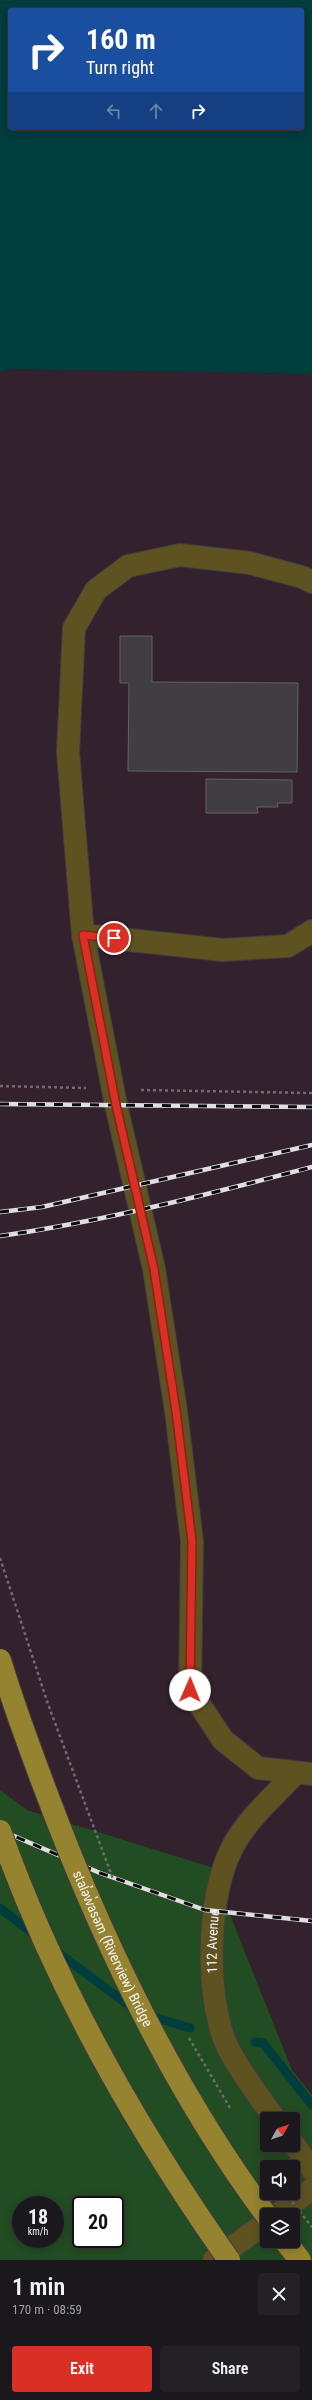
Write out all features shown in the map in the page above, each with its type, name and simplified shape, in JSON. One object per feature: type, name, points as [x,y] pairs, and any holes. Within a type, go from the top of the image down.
[{"type":"main road","name":"stal̕əw̓asəm (Riverview) Bridge","points":[[0,1660],[12,1700],[77,1875],[135,1997],[186,2092],[248,2190],[261,2208]]},
{"type":"main road","points":[[0,1830],[19,1885],[66,1988],[137,2117],[195,2212],[229,2260]]},
{"type":"main road","points":[[291,2248],[300,2260]]},
{"type":"street","points":[[304,1774],[258,1768],[223,1740],[190,1690],[192,1541],[179,1434],[154,1269],[113,1089],[83,935],[68,752],[74,628],[96,590],[128,566],[180,555],[250,563],[302,577],[312,582]]},
{"type":"street","points":[[83,935],[223,950],[288,946],[312,931]]},
{"type":"street","name":"112 Avenue","points":[[270,2112],[240,2070],[227,2044],[213,1994],[211,1971],[213,1935],[220,1877],[231,1850],[249,1823],[304,1774]]},
{"type":"street","points":[[299,2152],[312,2170]]},
{"type":"street","points":[[283,2207],[312,2189]]},
{"type":"street","points":[[214,2260],[260,2227]]},
{"type":"path","points":[[0,1086],[312,1092]]},
{"type":"path","points":[[0,1558],[48,1704],[113,1881]]},
{"type":"path","points":[[188,2036],[231,2110]]},
{"type":"path","points":[[283,2207],[312,2227]]},
{"type":"shaded area","points":[[8,369],[312,374],[312,2095],[292,2070],[211,1867],[27,1810],[0,1790],[0,373]]},
{"type":"green space","points":[[0,1790],[27,1810],[211,1867],[292,2070],[312,2095],[312,2260],[0,2260]]},
{"type":"water","points":[[0,0],[312,0],[312,374],[8,369],[0,373]]},
{"type":"building","points":[[120,636],[152,636],[152,682],[298,683],[297,772],[128,771],[129,683],[120,683]]},
{"type":"building","points":[[206,779],[292,780],[292,803],[277,803],[278,807],[257,807],[258,813],[206,813]]},
{"type":"waterway","points":[[0,1908],[36,1936]]},
{"type":"waterway","points":[[56,1951],[135,2010]]},
{"type":"waterway","points":[[147,2015],[190,2028]]},
{"type":"waterway","points":[[255,2042],[263,2043],[312,2105]]},
{"type":"railway","points":[[0,1104],[312,1107]]},
{"type":"railway","points":[[0,1212],[42,1207],[312,1145]]},
{"type":"railway","points":[[0,1236],[118,1215],[196,1197],[312,1167]]},
{"type":"railway","points":[[0,1830],[100,1873],[205,1910],[312,1921]]},
{"type":"route","points":[[114,938],[83,935],[116,1105],[154,1269],[176,1411],[192,1541],[190,1690]]}]
